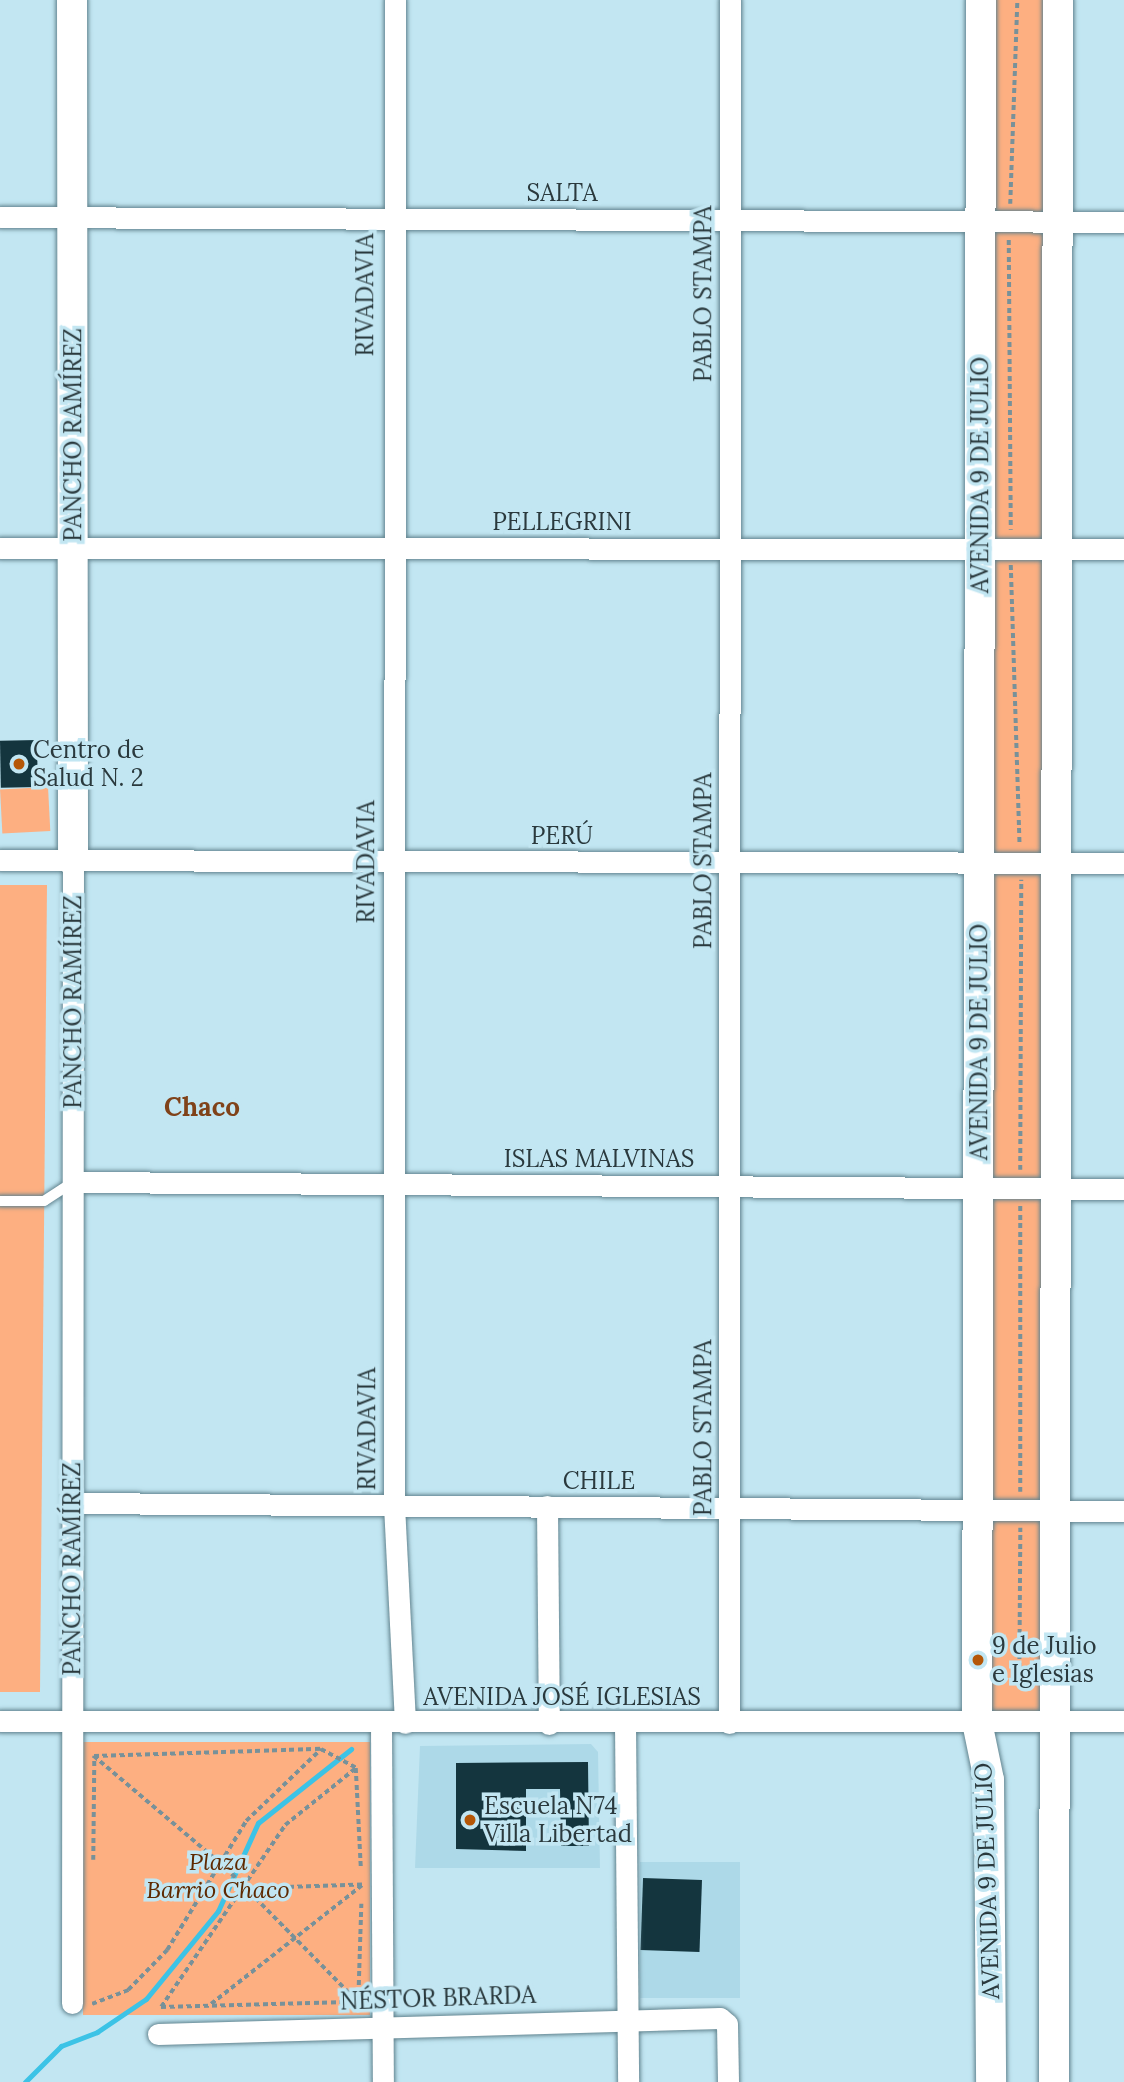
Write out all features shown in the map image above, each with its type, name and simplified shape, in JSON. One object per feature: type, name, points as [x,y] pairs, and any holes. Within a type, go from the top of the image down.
[{"type":"main road","name":"PANCHO RAMÍREZ","points":[[72,0],[73,861]]},
{"type":"main road","name":"AVENIDA 9 DE JULIO","points":[[981,0],[977,1722],[989,1780],[991,2082]]},
{"type":"main road","points":[[1054,2082],[1058,0]]},
{"type":"street","name":"RIVADAVIA","points":[[396,0],[391,218],[394,1505],[405,1723]]},
{"type":"street","name":"PABLO STAMPA","points":[[729,1723],[730,0]]},
{"type":"street","name":"SALTA","points":[[0,217],[1124,222]]},
{"type":"street","name":"PELLEGRINI","points":[[0,548],[1124,549]]},
{"type":"street","name":"PERÚ","points":[[0,860],[1124,863]]},
{"type":"street","name":"PANCHO RAMÍREZ","points":[[72,2003],[73,861]]},
{"type":"street","name":"ISLAS MALVINAS","points":[[73,1182],[1124,1189]]},
{"type":"street","name":"CHILE","points":[[73,1503],[1124,1511]]},
{"type":"street","points":[[547,1506],[549,1724]]},
{"type":"street","name":"AVENIDA JOSÉ IGLESIAS","points":[[0,1721],[549,1724],[1124,1721]]},
{"type":"street","points":[[381,1723],[383,2082]]},
{"type":"street","points":[[625,1723],[628,2082]]},
{"type":"street","name":"NÉSTOR BRARDA","points":[[158,2035],[628,2017],[720,2018],[727,2024],[728,2082]]},
{"type":"lane","points":[[0,1201],[44,1201],[73,1182]]},
{"type":"path","points":[[92,1991],[92,2005],[128,1990],[167,1950],[246,1821],[321,1749]]},
{"type":"path","points":[[94,1756],[321,1749],[356,1768]]},
{"type":"path","points":[[94,1756],[221,1863],[358,2002]]},
{"type":"path","points":[[93,1867],[94,1756]]},
{"type":"path","points":[[356,1768],[362,1885],[358,2002]]},
{"type":"path","points":[[356,1768],[285,1825],[244,1889],[161,2007],[358,2002]]},
{"type":"path","points":[[244,1889],[362,1885]]},
{"type":"path","points":[[210,2006],[291,1936],[362,1885]]},
{"type":"shaded area","points":[[591,1744],[598,1752],[600,1868],[415,1868],[420,1746]]},
{"type":"shaded area","points":[[640,1862],[740,1862],[740,1998],[640,1998]]},
{"type":"green space","points":[[990,0],[1048,0],[1048,212],[990,212]]},
{"type":"green space","points":[[988,226],[1052,226],[1052,542],[988,542]]},
{"type":"green space","points":[[987,555],[1049,555],[1049,855],[987,855]]},
{"type":"green space","points":[[48,787],[50,831],[2,833],[0,790]]},
{"type":"green space","points":[[987,870],[1049,870],[1049,1180],[987,1180]]},
{"type":"green space","points":[[0,885],[47,885],[40,1692],[0,1692]]},
{"type":"green space","points":[[986,1195],[1048,1195],[1048,1501],[986,1501]]},
{"type":"green space","points":[[987,1519],[1047,1520],[1044,1712],[984,1711]]},
{"type":"green space","name":"Plaza Barrio Chaco","points":[[83,1742],[370,1742],[370,2015],[83,2015]]},
{"type":"building","name":"Centro de Salud N. 2","points":[[37,740],[38,787],[1,788],[0,741]]},
{"type":"building","name":"Escuela N74 Villa Libertad","points":[[588,1762],[589,1846],[561,1846],[560,1789],[526,1789],[526,1851],[456,1849],[456,1763]]},
{"type":"building","points":[[643,1878],[702,1880],[699,1952],[641,1950]]},
{"type":"waterway","points":[[25,2082],[61,2046],[97,2032],[146,1999],[218,1911],[258,1823],[351,1749]]},
{"type":"place","name":"Centro de Salud N. 2","points":[[19,764]]},
{"type":"place","name":"9 de Julio e Iglesias","points":[[978,1660]]},
{"type":"place","name":"Escuela N74 Villa Libertad","points":[[470,1820]]},
{"type":"district","name":"Chaco","points":[[202,1107]]}]
